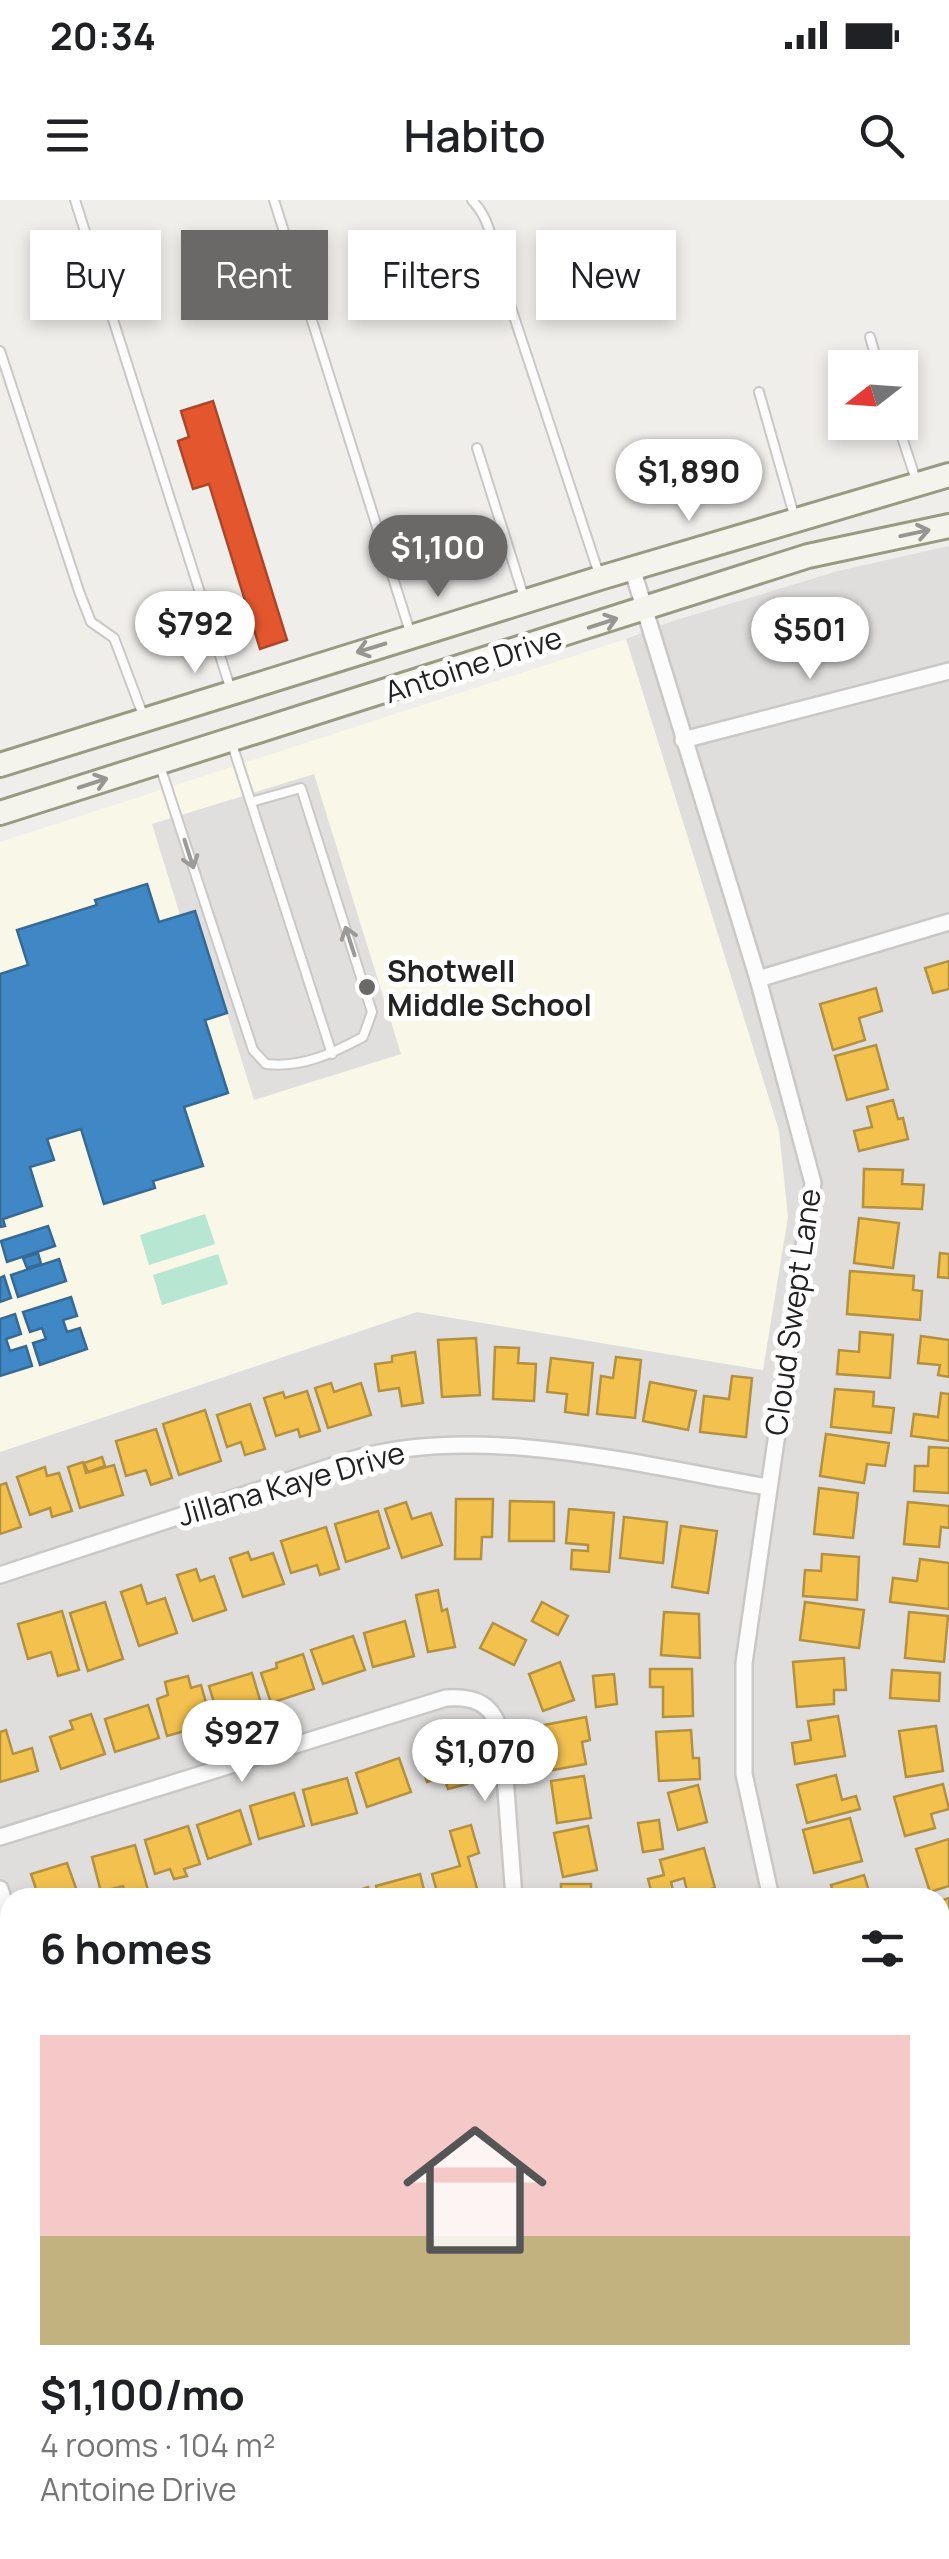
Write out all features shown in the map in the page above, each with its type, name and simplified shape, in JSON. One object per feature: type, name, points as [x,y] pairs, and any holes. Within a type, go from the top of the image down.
[{"type":"main road","name":"Antoine Drive","points":[[0,765],[632,568],[949,475]]},
{"type":"main road","name":"Antoine Drive","points":[[0,813],[808,556],[949,526]]},
{"type":"main road","points":[[146,720],[159,762]]},
{"type":"street","name":"Cloud Swept Lane","points":[[632,568],[758,979],[813,1184],[744,1663],[744,1774],[768,1888]]},
{"type":"street","points":[[683,740],[949,671]]},
{"type":"street","points":[[758,979],[949,922]]},
{"type":"street","name":"Jillana Kaye Drive","points":[[0,1574],[354,1459],[402,1448],[453,1444],[505,1448],[606,1460],[768,1488]]},
{"type":"street","points":[[0,1837],[446,1698],[466,1696],[484,1702],[498,1721],[502,1736],[513,1888]]},
{"type":"lane","points":[[75,200],[231,692]]},
{"type":"lane","points":[[274,200],[411,636]]},
{"type":"lane","points":[[472,200],[484,212],[490,228],[497,266],[600,578]]},
{"type":"lane","points":[[870,338],[874,350]]},
{"type":"lane","points":[[0,351],[91,622],[114,638],[146,720]]},
{"type":"lane","points":[[759,392],[796,519]]},
{"type":"lane","points":[[904,440],[917,483]]},
{"type":"lane","points":[[477,448],[525,601]]},
{"type":"lane","points":[[231,742],[332,1054]]},
{"type":"lane","points":[[159,762],[253,1050],[266,1064],[290,1067],[332,1054],[363,1037],[372,1012],[301,788],[251,802]]},
{"type":"shaded area","points":[[949,546],[949,1888],[0,1888],[0,1452],[417,1312],[763,1370],[779,1131],[626,639],[838,571]]},
{"type":"shaded area","name":"Shotwell Middle School","points":[[626,639],[779,1131],[788,1217],[763,1370],[417,1312],[0,1452],[0,842]]},
{"type":"shaded area","points":[[314,774],[401,1054],[254,1100],[195,911],[180,915],[152,824]]},
{"type":"green space","points":[[205,1214],[215,1244],[149,1265],[140,1235]]},
{"type":"green space","points":[[218,1254],[228,1284],[162,1305],[153,1275]]},
{"type":"building: Homes","points":[[949,961],[949,989],[933,993],[925,968]]},
{"type":"building: Homes","points":[[876,988],[882,1011],[859,1018],[865,1040],[833,1050],[820,1004]]},
{"type":"building: Homes","points":[[876,1045],[888,1089],[847,1100],[835,1056]]},
{"type":"building: Homes","points":[[893,1100],[908,1139],[859,1151],[854,1131],[872,1127],[867,1107]]},
{"type":"building: Homes","points":[[864,1169],[903,1170],[902,1184],[924,1185],[922,1209],[863,1207]]},
{"type":"building: Homes","points":[[859,1218],[899,1223],[893,1268],[854,1263]]},
{"type":"building: Homes","points":[[940,1253],[949,1254],[949,1278],[938,1277]]},
{"type":"building: Homes","points":[[850,1271],[914,1276],[913,1290],[922,1291],[920,1320],[847,1314]]},
{"type":"building: Homes","points":[[860,1332],[893,1335],[890,1378],[837,1374],[839,1350],[859,1352]]},
{"type":"building: Homes","points":[[921,1336],[949,1340],[949,1377],[938,1375],[940,1365],[918,1363]]},
{"type":"building: Homes","points":[[476,1338],[480,1395],[442,1397],[438,1340]]},
{"type":"building: Homes","points":[[495,1347],[519,1348],[518,1363],[536,1364],[534,1401],[493,1399]]},
{"type":"building: Homes","points":[[415,1352],[423,1403],[402,1406],[399,1388],[379,1391],[375,1364]]},
{"type":"building: Homes","points":[[616,1357],[641,1360],[635,1418],[597,1414],[601,1376],[613,1378]]},
{"type":"building: Homes","points":[[551,1358],[593,1363],[588,1415],[565,1412],[567,1394],[547,1392]]},
{"type":"building: Homes","points":[[732,1376],[752,1378],[746,1437],[700,1432],[704,1396],[729,1399]]},
{"type":"building: Homes","points":[[650,1382],[696,1391],[688,1430],[643,1421]]},
{"type":"building: Homes","points":[[331,1383],[334,1392],[361,1383],[371,1415],[328,1428],[315,1388]]},
{"type":"building: Homes","points":[[835,1389],[874,1392],[873,1406],[894,1408],[891,1433],[831,1427]]},
{"type":"building: Homes","points":[[307,1391],[320,1431],[300,1437],[298,1429],[276,1436],[264,1398],[283,1392],[285,1398]]},
{"type":"building: Homes","points":[[941,1393],[949,1394],[949,1441],[911,1436],[914,1414],[938,1417]]},
{"type":"building: Homes","points":[[250,1404],[265,1449],[245,1455],[241,1442],[227,1447],[217,1415]]},
{"type":"building: Homes","points":[[205,1410],[221,1461],[179,1475],[163,1424]]},
{"type":"building: Homes","points":[[156,1429],[172,1478],[151,1485],[146,1470],[126,1476],[116,1441]]},
{"type":"building: Homes","points":[[826,1434],[889,1443],[885,1466],[867,1464],[864,1483],[820,1476]]},
{"type":"building: Homes","points":[[929,1447],[949,1448],[949,1493],[914,1491],[915,1466],[928,1466]]},
{"type":"building: Homes","points":[[102,1457],[105,1466],[88,1472],[84,1463]]},
{"type":"building: Homes","points":[[83,1462],[86,1473],[114,1465],[123,1495],[80,1508],[68,1467]]},
{"type":"building: Homes","points":[[45,1467],[47,1476],[59,1473],[72,1511],[52,1517],[50,1508],[30,1515],[17,1477]]},
{"type":"building: Homes","points":[[6,1483],[21,1527],[0,1534],[0,1485]]},
{"type":"building: Homes","points":[[819,1488],[858,1493],[853,1538],[814,1534]]},
{"type":"building: Homes","points":[[456,1499],[493,1499],[492,1537],[482,1537],[481,1559],[455,1559]]},
{"type":"building: Homes","points":[[510,1501],[554,1502],[554,1541],[509,1541]]},
{"type":"building: Homes","points":[[406,1502],[412,1519],[431,1513],[442,1545],[402,1558],[385,1509]]},
{"type":"building: Homes","points":[[908,1502],[949,1506],[949,1528],[941,1527],[939,1547],[904,1544]]},
{"type":"building: Homes","points":[[569,1509],[614,1513],[609,1572],[571,1569],[572,1550],[588,1551],[588,1545],[566,1543]]},
{"type":"building: Homes","points":[[378,1511],[389,1548],[346,1562],[335,1524]]},
{"type":"building: Homes","points":[[624,1517],[667,1522],[663,1563],[620,1558]]},
{"type":"building: Homes","points":[[681,1526],[717,1531],[708,1593],[672,1587]]},
{"type":"building: Homes","points":[[326,1527],[339,1569],[320,1575],[317,1565],[291,1573],[281,1541]]},
{"type":"building: Homes","points":[[248,1552],[251,1560],[273,1553],[284,1584],[243,1597],[230,1558]]},
{"type":"building: Homes","points":[[822,1554],[859,1557],[857,1600],[803,1596],[805,1570],[821,1571]]},
{"type":"building: Homes","points":[[920,1559],[949,1563],[949,1609],[890,1602],[893,1578],[917,1581]]},
{"type":"building: Homes","points":[[196,1569],[200,1581],[214,1576],[226,1610],[193,1621],[177,1575]]},
{"type":"building: Homes","points":[[141,1585],[147,1604],[165,1598],[177,1633],[139,1646],[121,1592]]},
{"type":"building: Homes","points":[[438,1590],[442,1611],[447,1609],[455,1647],[428,1652],[416,1595]]},
{"type":"building: Homes","points":[[105,1602],[123,1659],[88,1671],[70,1613]]},
{"type":"building: Homes","points":[[542,1602],[568,1616],[558,1635],[532,1621]]},
{"type":"building: Homes","points":[[805,1602],[864,1610],[859,1648],[800,1640]]},
{"type":"building: Homes","points":[[62,1611],[79,1670],[58,1676],[51,1652],[28,1659],[18,1624]]},
{"type":"building: Homes","points":[[664,1612],[699,1614],[700,1658],[661,1655]]},
{"type":"building: Homes","points":[[909,1612],[948,1616],[944,1662],[905,1658]]},
{"type":"building: Homes","points":[[405,1621],[414,1656],[373,1667],[364,1633]]},
{"type":"building: Homes","points":[[493,1623],[526,1640],[514,1665],[480,1648]]},
{"type":"building: Homes","points":[[353,1636],[365,1670],[323,1684],[311,1650]]},
{"type":"building: Homes","points":[[303,1654],[314,1689],[271,1703],[261,1673]]},
{"type":"building: Homes","points":[[844,1658],[846,1690],[834,1690],[834,1704],[797,1707],[793,1662]]},
{"type":"building: Homes","points":[[560,1662],[574,1700],[543,1711],[529,1674]]},
{"type":"building: Homes","points":[[650,1669],[692,1669],[693,1716],[663,1717],[663,1687],[650,1687]]},
{"type":"building: Homes","points":[[892,1670],[940,1673],[939,1701],[890,1698]]},
{"type":"building: Homes","points":[[252,1673],[262,1707],[219,1719],[209,1686]]},
{"type":"building: Homes","points":[[614,1674],[617,1704],[596,1707],[593,1676]]},
{"type":"building: Homes","points":[[188,1676],[191,1688],[201,1685],[210,1717],[167,1736],[157,1699],[168,1695],[165,1682]]},
{"type":"building: Homes","points":[[148,1705],[159,1738],[115,1752],[105,1719]]},
{"type":"building: Homes","points":[[91,1714],[105,1754],[61,1769],[50,1737],[73,1729],[70,1721]]},
{"type":"building: Homes","points":[[838,1716],[845,1756],[795,1764],[792,1743],[811,1740],[808,1721]]},
{"type":"building: Homes","points":[[586,1717],[590,1740],[582,1742],[586,1764],[553,1770],[544,1725]]},
{"type":"building: Homes","points":[[936,1726],[943,1771],[906,1777],[899,1731]]},
{"type":"building: Homes","points":[[6,1730],[13,1754],[32,1748],[38,1771],[0,1782],[0,1732]]},
{"type":"building: Homes","points":[[691,1730],[693,1758],[699,1758],[700,1779],[659,1781],[656,1732]]},
{"type":"building: Homes","points":[[455,1741],[467,1784],[448,1789],[444,1777],[427,1782],[418,1752]]},
{"type":"building: Homes","points":[[399,1758],[411,1792],[367,1807],[356,1773]]},
{"type":"building: Homes","points":[[836,1775],[842,1800],[856,1796],[860,1809],[807,1823],[797,1785]]},
{"type":"building: Homes","points":[[584,1776],[591,1818],[557,1823],[551,1781]]},
{"type":"building: Homes","points":[[347,1778],[357,1813],[312,1825],[303,1790]]},
{"type":"building: Homes","points":[[943,1784],[949,1809],[931,1814],[935,1828],[905,1836],[894,1797]]},
{"type":"building: Homes","points":[[698,1785],[707,1822],[678,1830],[668,1793]]},
{"type":"building: Homes","points":[[294,1793],[304,1826],[259,1839],[250,1806]]},
{"type":"building: Homes","points":[[240,1810],[251,1844],[208,1859],[197,1825]]},
{"type":"building: Homes","points":[[850,1818],[862,1861],[814,1873],[803,1830]]},
{"type":"building: Homes","points":[[659,1820],[663,1849],[643,1852],[638,1823]]},
{"type":"building: Homes","points":[[471,1825],[479,1853],[468,1857],[477,1888],[436,1888],[432,1874],[460,1866],[450,1831]]},
{"type":"building: Homes","points":[[188,1826],[200,1864],[184,1869],[187,1876],[174,1879],[170,1869],[155,1874],[145,1840]]},
{"type":"building: Homes","points":[[588,1826],[597,1870],[563,1877],[554,1833]]},
{"type":"building: Homes","points":[[949,1839],[949,1886],[929,1888],[916,1849]]},
{"type":"building: Homes","points":[[135,1845],[147,1888],[100,1888],[92,1857]]},
{"type":"building: Homes","points":[[704,1848],[715,1888],[686,1888],[684,1878],[671,1882],[672,1888],[650,1888],[648,1879],[664,1875],[660,1860]]},
{"type":"building: Homes","points":[[67,1863],[76,1888],[36,1888],[31,1874]]},
{"type":"building: Homes","points":[[420,1874],[424,1888],[376,1888]]},
{"type":"building: Homes","points":[[864,1875],[868,1888],[832,1888],[831,1885]]},
{"type":"building: Homes","points":[[561,1884],[591,1884],[591,1888],[561,1888]]},
{"type":"building: Shops","points":[[213,401],[287,640],[260,649],[209,484],[193,489],[178,441],[189,437],[181,411]]},
{"type":"building: Schools","points":[[147,884],[159,922],[195,911],[227,1013],[205,1020],[228,1093],[184,1107],[203,1166],[153,1181],[155,1188],[104,1204],[81,1129],[47,1139],[54,1160],[30,1167],[42,1206],[3,1219],[5,1226],[0,1227],[0,974],[28,965],[17,930],[97,905],[95,900]]},
{"type":"building: Schools","points":[[48,1226],[55,1246],[7,1262],[1,1241]]},
{"type":"building: Schools","points":[[38,1253],[41,1264],[27,1268],[23,1258]]},
{"type":"building: Schools","points":[[59,1259],[66,1281],[18,1297],[11,1275]]},
{"type":"building: Schools","points":[[4,1276],[11,1298],[0,1302],[0,1278]]},
{"type":"building: Schools","points":[[71,1297],[77,1316],[63,1320],[67,1332],[80,1328],[87,1349],[40,1365],[33,1343],[46,1339],[42,1328],[30,1332],[23,1312]]},
{"type":"building: Schools","points":[[15,1314],[21,1334],[6,1339],[10,1351],[26,1346],[32,1366],[0,1376],[0,1319]]},
{"type":"place","name":"Shotwell Middle School","points":[[367,987]]}]
